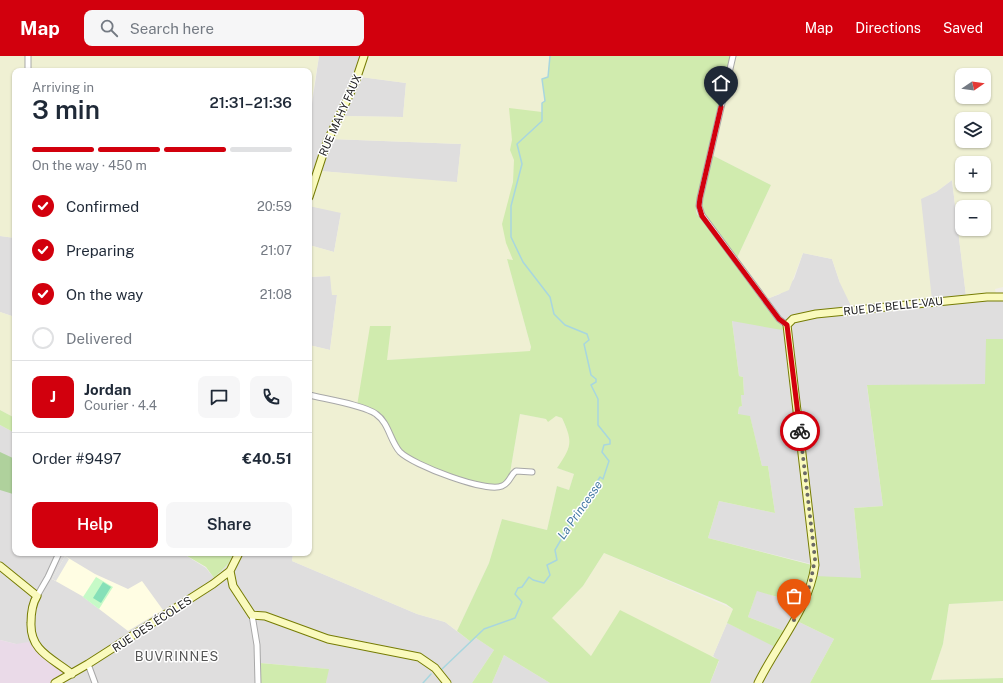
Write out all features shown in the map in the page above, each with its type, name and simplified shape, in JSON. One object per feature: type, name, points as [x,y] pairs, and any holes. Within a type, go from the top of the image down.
[{"type":"street","points":[[28,56],[28,68]]},
{"type":"street","name":"RUE MAHY FAUX","points":[[312,188],[327,142],[355,83],[364,56]]},
{"type":"street","points":[[733,56],[700,198],[700,210],[702,216],[779,319],[787,325],[815,564],[810,585],[802,604],[758,683]]},
{"type":"street","name":"RUE DE BELLE-VAU","points":[[787,325],[793,318],[816,314],[987,297],[1003,297]]},
{"type":"street","points":[[312,396],[375,413],[384,422],[394,444],[403,455],[421,465],[450,476],[479,485],[495,488],[508,483],[516,471],[532,472]]},
{"type":"street","points":[[58,556],[51,572],[37,596],[31,613],[33,641],[41,651],[72,674]]},
{"type":"street","points":[[238,556],[230,571],[233,586],[252,615],[257,645],[258,683]]},
{"type":"street","points":[[0,566],[37,596]]},
{"type":"street","name":"RUE DES ÉCOLES","points":[[55,683],[88,664],[213,584],[230,571]]},
{"type":"street","points":[[252,615],[265,616],[328,639],[415,656],[427,662],[447,683]]},
{"type":"street","points":[[88,664],[95,683]]},
{"type":"shaded area","points":[[319,56],[361,56],[354,76],[406,83],[403,117],[341,116],[331,139],[461,144],[457,183],[320,171],[312,199],[312,104]]},
{"type":"shaded area","points":[[952,180],[955,205],[955,236],[959,236],[966,296],[1003,299],[1003,339],[986,339],[986,384],[867,386],[883,506],[854,508],[861,578],[797,621],[834,639],[810,683],[710,683],[719,661],[713,656],[727,623],[775,646],[784,631],[748,617],[757,590],[780,598],[782,593],[801,598],[807,584],[811,564],[708,538],[719,501],[775,513],[768,466],[762,466],[750,417],[738,415],[739,407],[742,406],[741,395],[744,395],[743,377],[739,376],[732,321],[764,300],[780,294],[794,279],[803,253],[832,259],[840,283],[921,198],[936,192]]},
{"type":"shaded area","points":[[312,206],[341,212],[334,252],[312,246]]},
{"type":"shaded area","points":[[0,236],[12,238],[12,316],[0,312]]},
{"type":"shaded area","points":[[331,276],[332,294],[337,295],[330,350],[312,346],[312,277]]},
{"type":"shaded area","points":[[0,425],[12,431],[12,556],[187,556],[206,568],[214,578],[228,564],[232,556],[293,556],[292,561],[417,614],[445,622],[471,642],[476,638],[494,650],[472,683],[326,683],[328,669],[261,663],[260,683],[51,683],[68,673],[16,644],[0,640]]},
{"type":"shaded area","points":[[65,556],[95,574],[128,589],[142,581],[163,610],[128,631],[82,596],[52,579]]},
{"type":"shaded area","points":[[65,556],[69,559],[56,581],[52,579]]},
{"type":"shaded area","points":[[0,640],[16,644],[28,642],[68,673],[51,683],[0,683]]},
{"type":"shaded area","points":[[504,655],[550,683],[492,683]]},
{"type":"green space","points":[[0,56],[26,56],[26,68],[12,68],[12,238],[0,236]]},
{"type":"green space","points":[[30,56],[319,56],[312,99],[312,68],[30,68]]},
{"type":"green space","points":[[366,56],[550,56],[548,77],[543,79],[545,101],[523,262],[507,259],[531,347],[530,352],[387,360],[357,406],[312,395],[312,346],[330,350],[337,295],[332,295],[330,276],[312,277],[312,246],[334,252],[341,213],[312,207],[312,196],[320,171],[457,182],[461,144],[331,139],[341,116],[403,117],[406,83],[360,77]]},
{"type":"green space","points":[[550,56],[731,56],[696,210],[697,214],[733,258],[783,328],[782,330],[732,321],[739,376],[743,377],[744,395],[741,395],[742,406],[739,407],[738,414],[750,416],[762,466],[768,466],[775,513],[719,501],[708,538],[812,565],[801,598],[782,593],[781,598],[757,591],[748,617],[784,631],[775,647],[727,623],[733,609],[726,604],[604,553],[583,586],[552,618],[591,656],[620,610],[719,660],[710,683],[550,683],[504,655],[492,683],[472,683],[494,650],[476,638],[471,642],[457,631],[489,563],[502,519],[547,530],[557,486],[569,490],[574,474],[557,468],[568,449],[569,439],[566,426],[562,418],[556,416],[548,422],[546,419],[520,414],[509,479],[505,484],[490,487],[436,470],[406,455],[397,446],[384,420],[357,406],[370,326],[391,326],[387,360],[530,351],[531,347],[507,259],[513,260],[506,243],[502,224],[513,182],[514,160],[510,150],[512,140],[509,108],[542,112],[542,103],[545,101],[542,79],[548,77]]},
{"type":"green space","points":[[734,56],[1003,56],[1003,287],[995,289],[996,294],[966,296],[959,236],[991,236],[991,200],[955,200],[955,205],[952,180],[936,192],[921,199],[932,300],[852,308],[840,283],[832,259],[803,253],[789,290],[767,299],[737,258],[771,185],[712,155]]},
{"type":"green space","points":[[712,155],[771,185],[737,258],[710,225],[701,204],[702,193]]},
{"type":"green space","points":[[0,312],[12,316],[12,416],[0,410]]},
{"type":"green space","points":[[986,339],[1003,339],[1003,601],[949,604],[943,644],[931,680],[1003,678],[1003,683],[810,683],[834,639],[797,621],[815,576],[861,578],[854,508],[883,506],[867,385],[985,384]]},
{"type":"green space","points":[[313,397],[368,412],[479,487],[490,490],[505,487],[509,479],[520,414],[546,419],[556,416],[562,418],[571,439],[568,453],[557,468],[574,474],[569,490],[557,486],[547,530],[502,519],[489,563],[457,631],[445,622],[417,614],[292,561],[293,556],[312,556]]},
{"type":"green space","points":[[0,410],[12,416],[12,431],[0,425]]},
{"type":"green space","points":[[0,452],[12,458],[12,494],[0,490]]},
{"type":"green space","points":[[604,553],[733,609],[713,656],[591,656],[551,618],[583,586]]},
{"type":"green space","points":[[187,556],[232,556],[228,564],[214,578],[206,567]]},
{"type":"green space","points":[[96,577],[113,587],[99,609],[83,597]]},
{"type":"green space","points":[[103,582],[111,587],[101,603],[93,598]]},
{"type":"green space","points":[[1003,601],[1003,678],[931,680],[943,644],[949,604]]},
{"type":"green space","points":[[260,663],[329,669],[326,683],[260,683]]},
{"type":"waterway","name":"La Princesse","points":[[441,670],[484,629],[515,618],[522,602],[515,594],[518,588],[522,587],[529,577],[533,580],[544,583],[550,575],[547,565],[557,560],[555,550],[562,538],[565,528],[572,523],[600,477],[603,479],[609,461],[602,452],[604,445],[610,444],[610,440],[598,425],[598,399],[591,385],[596,382],[596,379],[591,375],[584,344],[589,340],[587,334],[565,325],[554,314],[550,297],[523,262],[511,237],[511,206],[522,164],[517,144],[542,121],[542,103],[545,101],[542,79],[548,77],[550,56]]},
{"type":"waterway","name":"La Princesse","points":[[423,683],[431,674]]},
{"type":"way so far","points":[[794,620],[810,585],[815,564],[815,553],[800,431]]},
{"type":"district","name":"BUVRINNES","points":[[177,656]]},
{"type":"route","points":[[721,107],[699,206],[702,216],[779,319],[787,325],[800,431]]}]
